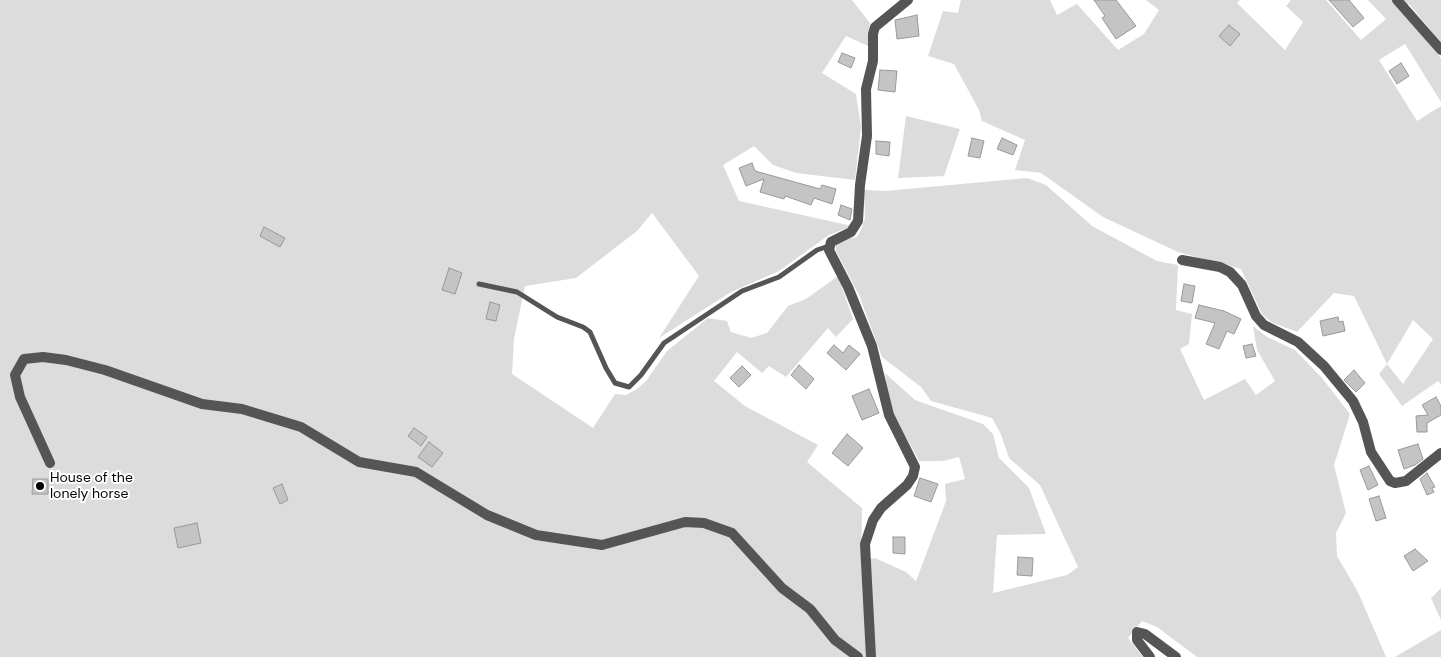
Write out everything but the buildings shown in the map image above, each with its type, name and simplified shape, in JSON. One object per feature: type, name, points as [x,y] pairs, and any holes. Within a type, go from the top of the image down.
[{"type":"street","points":[[871,657],[865,544],[877,514],[907,485],[913,476],[915,467],[889,415],[872,346],[844,280],[831,255],[829,246],[834,240],[851,232],[858,221],[860,185],[867,136],[866,89],[874,61],[873,34],[875,27],[908,0]]},
{"type":"street","points":[[1397,0],[1441,50]]},
{"type":"street","points":[[1182,260],[1220,267],[1230,272],[1242,285],[1256,316],[1264,325],[1298,342],[1324,366],[1353,402],[1363,422],[1371,452],[1390,481],[1395,483],[1406,481],[1441,453]]},
{"type":"street","points":[[50,462],[20,397],[15,375],[24,359],[43,357],[66,360],[105,370],[202,404],[242,409],[302,427],[359,462],[416,472],[487,515],[536,535],[602,545],[685,522],[704,523],[723,529],[732,533],[740,540],[782,588],[810,609],[835,640],[858,657]]},
{"type":"street","points":[[1150,657],[1137,640],[1137,632],[1145,634],[1176,657]]},
{"type":"lane","points":[[479,284],[517,292],[557,317],[583,327],[590,332],[606,368],[615,382],[629,387],[641,376],[664,343],[742,291],[779,278],[817,250],[829,246]]},
{"type":"shaded area","points":[[0,0],[852,0],[870,23],[868,46],[846,36],[822,73],[856,94],[861,127],[855,180],[796,173],[773,165],[754,146],[723,165],[739,201],[852,226],[829,235],[779,271],[731,292],[659,338],[699,276],[652,213],[637,231],[576,278],[525,286],[514,339],[512,374],[593,428],[615,394],[626,395],[637,389],[646,381],[667,351],[708,318],[727,321],[731,332],[751,338],[767,333],[788,306],[806,299],[838,276],[853,319],[836,337],[828,328],[786,377],[769,366],[762,373],[737,352],[714,381],[745,406],[818,445],[807,462],[862,508],[861,561],[875,558],[906,572],[916,581],[946,501],[945,484],[965,479],[959,457],[943,461],[919,461],[890,407],[885,373],[915,400],[983,424],[993,434],[999,458],[1029,488],[1046,534],[997,535],[993,593],[1067,575],[1078,567],[1040,485],[1009,458],[1000,432],[992,418],[931,401],[921,387],[882,357],[859,295],[836,251],[836,245],[842,240],[857,237],[862,228],[865,218],[864,190],[885,191],[1027,178],[1046,185],[1092,226],[1157,261],[1178,265],[1176,310],[1192,314],[1189,344],[1180,349],[1204,400],[1245,379],[1256,395],[1275,381],[1257,350],[1253,326],[1267,337],[1295,350],[1322,378],[1350,414],[1334,465],[1346,513],[1336,533],[1337,556],[1358,592],[1386,657],[1197,657],[1157,627],[1142,621],[1128,638],[1143,657],[0,657]]},
{"type":"shaded area","points":[[961,0],[1050,0],[1057,15],[1077,4],[1118,50],[1144,34],[1159,10],[1146,0],[1240,0],[1237,3],[1285,50],[1303,22],[1286,6],[1291,0],[1326,0],[1361,40],[1386,19],[1368,0],[1441,0],[1441,43],[1409,4],[1400,10],[1441,58],[1441,102],[1405,44],[1379,60],[1417,121],[1441,106],[1441,384],[1438,381],[1402,406],[1379,374],[1387,364],[1354,296],[1334,293],[1297,332],[1271,322],[1262,314],[1241,269],[1178,252],[1103,217],[1041,173],[1015,170],[1025,140],[982,121],[979,110],[954,64],[928,56],[943,11],[958,13]],"holes":[[[1413,320],[1433,339],[1403,384],[1387,364]]]},
{"type":"shaded area","points":[[906,116],[960,129],[944,176],[898,178]]},
{"type":"shaded area","points":[[1441,588],[1441,620],[1431,598]]},
{"type":"shaded area","points":[[1441,630],[1441,657],[1395,657]]},
{"type":"place","name":"House of the lonely horse","points":[[40,486]]}]
